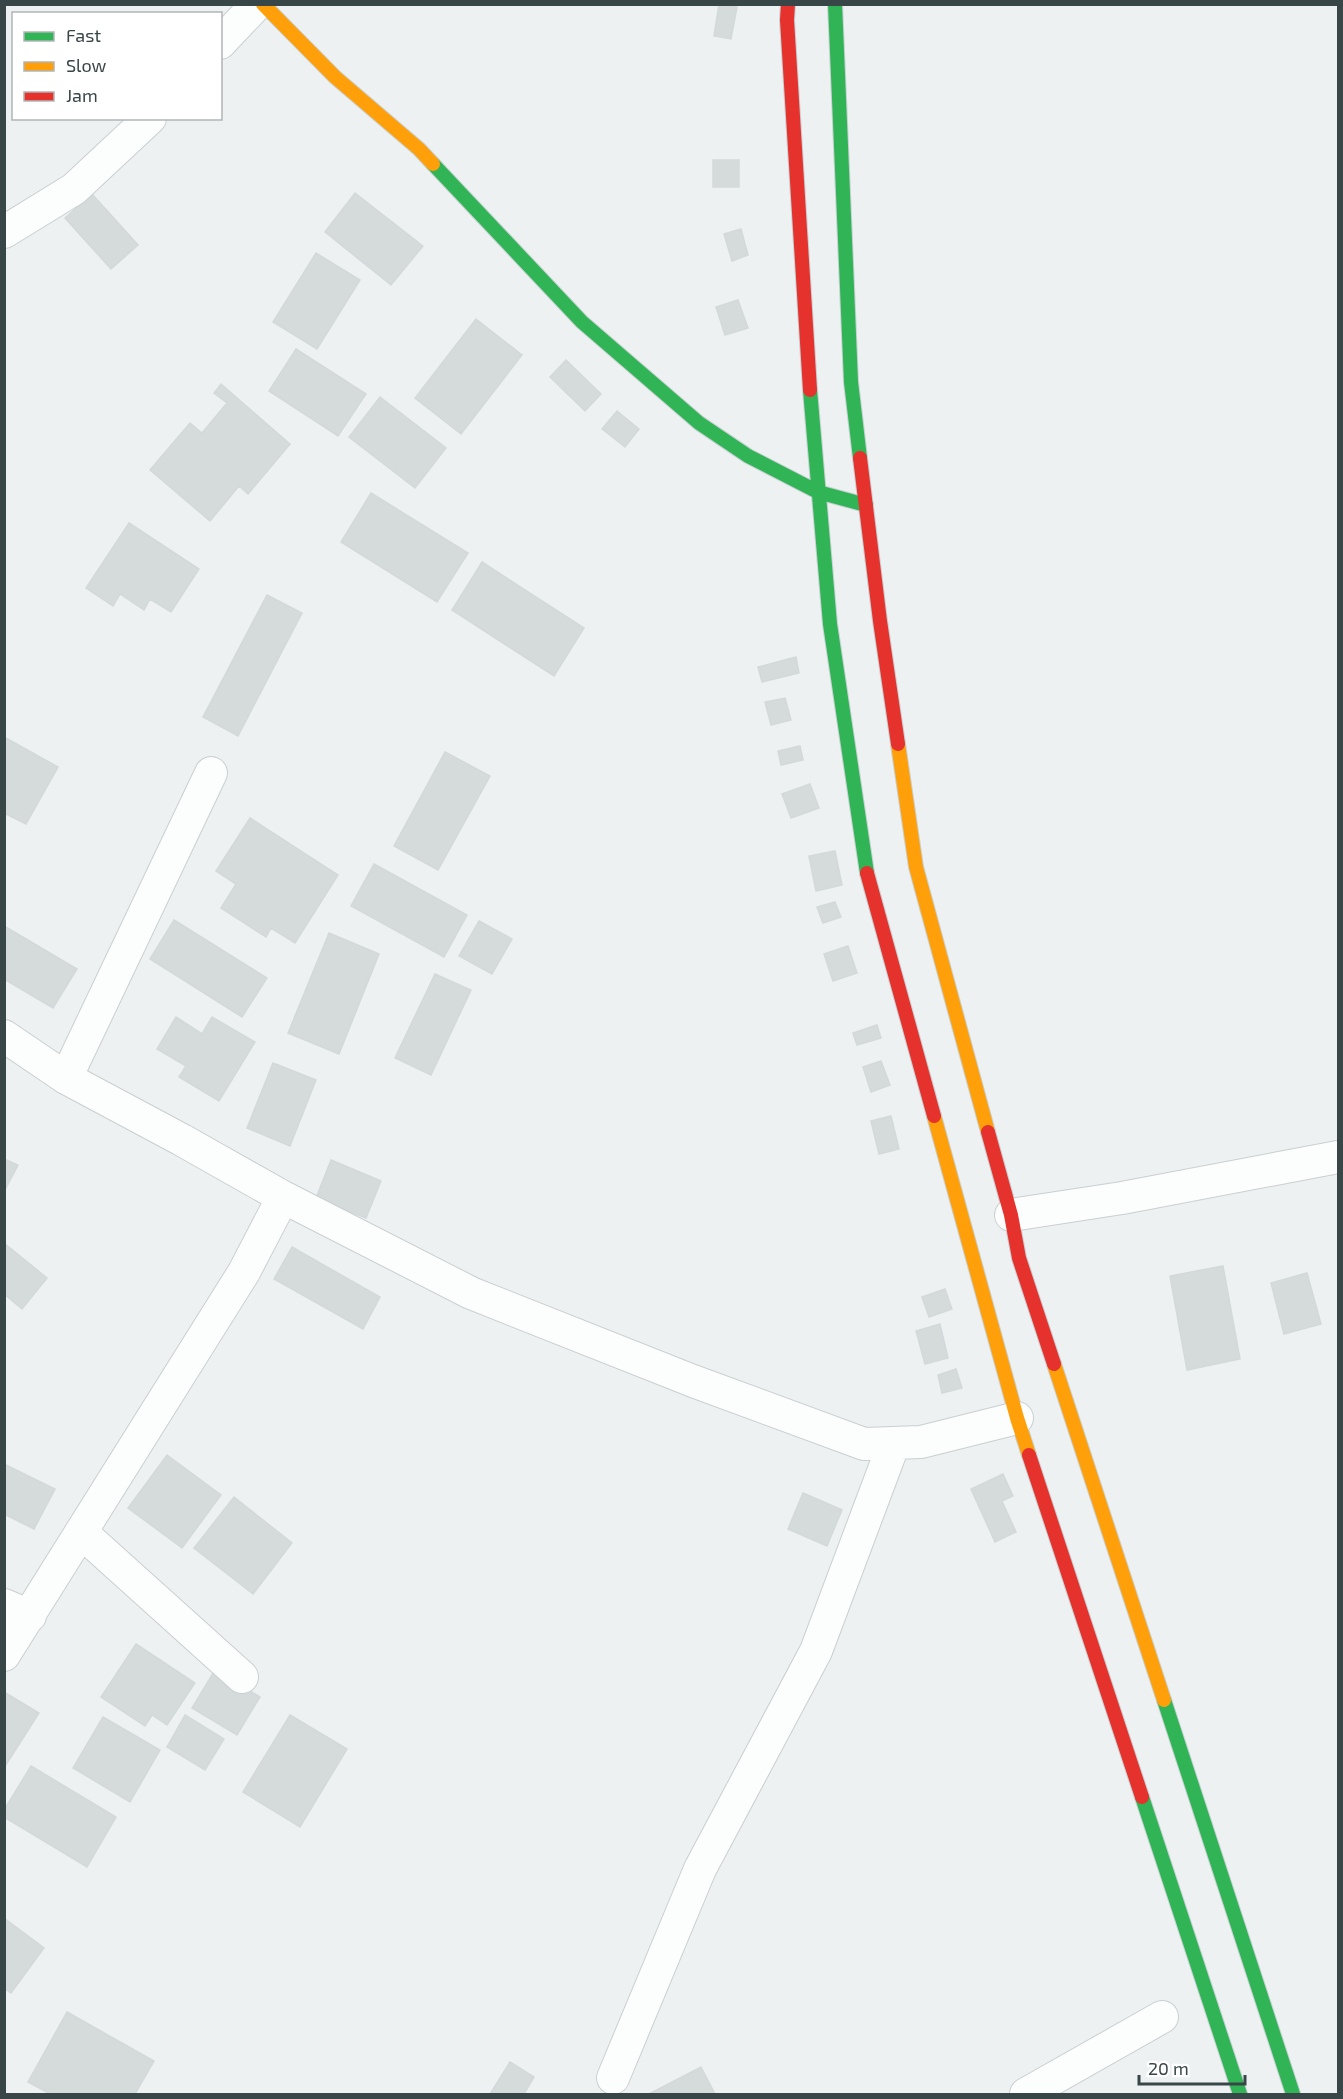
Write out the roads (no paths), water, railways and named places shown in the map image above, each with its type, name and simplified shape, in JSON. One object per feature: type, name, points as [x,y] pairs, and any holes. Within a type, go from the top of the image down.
[{"type":"main road","points":[[263,4],[335,77],[419,149],[582,322],[699,423],[748,456],[818,492],[866,505]]},
{"type":"main road","points":[[788,4],[807,345],[830,624],[868,878],[1017,1418],[1240,2094]]},
{"type":"main road","points":[[835,4],[851,382],[880,621],[916,867],[1011,1215],[1019,1258],[1293,2094]]},
{"type":"street","points":[[222,41],[257,4]]},
{"type":"street","points":[[4,232],[74,189],[148,120]]},
{"type":"street","points":[[66,1078],[211,773]]},
{"type":"street","points":[[4,1036],[66,1078],[283,1197],[471,1293],[693,1381],[864,1444],[921,1442],[1017,1418]]},
{"type":"street","points":[[1011,1215],[1338,1157]]},
{"type":"street","points":[[4,1655],[17,1610],[81,1532],[244,1272],[283,1197]]},
{"type":"street","points":[[613,2078],[700,1869],[816,1651],[894,1443]]},
{"type":"street","points":[[81,1532],[242,1677]]},
{"type":"street","points":[[1026,2094],[1162,2017]]}]
